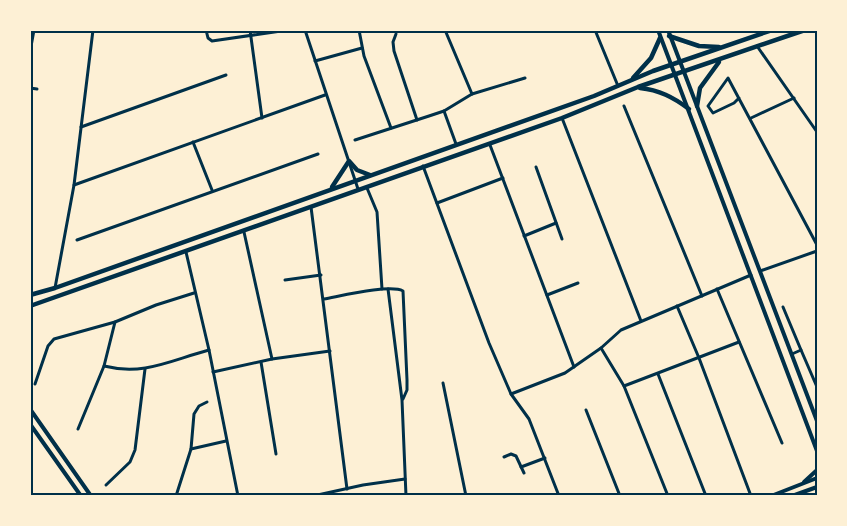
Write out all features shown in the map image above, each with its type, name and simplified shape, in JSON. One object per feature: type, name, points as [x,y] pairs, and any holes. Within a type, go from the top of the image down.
[{"type":"main road","points":[[658,30],[817,451]]},
{"type":"main road","points":[[668,30],[817,421]]},
{"type":"main road","points":[[30,295],[371,176],[772,30]]},
{"type":"main road","points":[[30,306],[562,118],[638,87],[805,30]]},
{"type":"main road","points":[[669,36],[699,46],[722,48]]},
{"type":"main road","points":[[632,80],[651,58],[660,38]]},
{"type":"main road","points":[[697,106],[700,88],[721,60]]},
{"type":"main road","points":[[638,87],[657,90],[689,109]]},
{"type":"main road","points":[[327,190],[334,185],[349,161],[362,173],[371,176]]},
{"type":"main road","points":[[30,409],[91,496]]},
{"type":"main road","points":[[30,424],[81,496]]},
{"type":"main road","points":[[801,485],[817,470]]},
{"type":"main road","points":[[771,496],[817,478]]},
{"type":"main road","points":[[792,496],[817,487]]},
{"type":"street","points":[[30,52],[34,30]]},
{"type":"street","points":[[55,288],[74,185],[93,30]]},
{"type":"street","points":[[206,30],[210,41],[250,32],[288,30]]},
{"type":"street","points":[[305,30],[358,189]]},
{"type":"street","points":[[359,30],[362,48],[391,128]]},
{"type":"street","points":[[445,30],[472,94]]},
{"type":"street","points":[[595,30],[618,86]]},
{"type":"street","points":[[250,32],[262,118]]},
{"type":"street","points":[[396,34],[393,42],[394,51],[417,120]]},
{"type":"street","points":[[757,46],[817,132]]},
{"type":"street","points":[[315,62],[362,48]]},
{"type":"street","points":[[81,127],[226,75]]},
{"type":"street","points":[[355,140],[444,111],[472,94],[525,78]]},
{"type":"street","points":[[739,98],[734,103],[713,112],[708,106],[728,78],[751,118],[817,245]]},
{"type":"street","points":[[30,88],[37,89]]},
{"type":"street","points":[[74,185],[325,95]]},
{"type":"street","points":[[751,118],[794,98]]},
{"type":"street","points":[[624,106],[702,296]]},
{"type":"street","points":[[444,111],[456,144]]},
{"type":"street","points":[[562,118],[641,321]]},
{"type":"street","points":[[193,142],[212,190]]},
{"type":"street","points":[[489,143],[574,367]]},
{"type":"street","points":[[77,240],[318,154]]},
{"type":"street","points":[[423,166],[511,394],[529,419],[560,496]]},
{"type":"street","points":[[536,167],[562,238]]},
{"type":"street","points":[[437,203],[502,178]]},
{"type":"street","points":[[366,186],[377,212],[382,289]]},
{"type":"street","points":[[311,207],[347,489]]},
{"type":"street","points":[[525,236],[557,223]]},
{"type":"street","points":[[244,232],[273,359]]},
{"type":"street","points":[[759,271],[817,251]]},
{"type":"street","points":[[186,252],[209,350],[238,496]]},
{"type":"street","points":[[285,280],[321,275]]},
{"type":"street","points":[[511,394],[565,373],[601,348],[621,330],[751,275]]},
{"type":"street","points":[[547,295],[578,283]]},
{"type":"street","points":[[324,299],[382,289],[400,289],[405,294],[407,390],[402,400]]},
{"type":"street","points":[[388,289],[402,400],[406,496]]},
{"type":"street","points":[[717,289],[782,443]]},
{"type":"street","points":[[34,384],[48,346],[54,339],[115,322],[147,308],[194,293]]},
{"type":"street","points":[[677,306],[751,496]]},
{"type":"street","points":[[783,307],[817,387]]},
{"type":"street","points":[[78,429],[104,366],[115,322]]},
{"type":"street","points":[[624,386],[739,342]]},
{"type":"street","points":[[601,348],[624,386],[668,496]]},
{"type":"street","points":[[104,366],[129,371],[145,369],[209,350]]},
{"type":"street","points":[[790,355],[801,350]]},
{"type":"street","points":[[213,372],[273,359],[330,351]]},
{"type":"street","points":[[261,362],[276,454]]},
{"type":"street","points":[[106,485],[130,462],[135,450],[145,369]]},
{"type":"street","points":[[658,374],[706,496]]},
{"type":"street","points":[[443,383],[466,496]]},
{"type":"street","points":[[178,494],[191,449],[194,414],[199,405],[207,402]]},
{"type":"street","points":[[586,410],[620,496]]},
{"type":"street","points":[[191,449],[226,441]]},
{"type":"street","points":[[504,457],[513,455],[524,473]]},
{"type":"street","points":[[521,467],[545,458]]},
{"type":"street","points":[[313,496],[405,479]]}]
